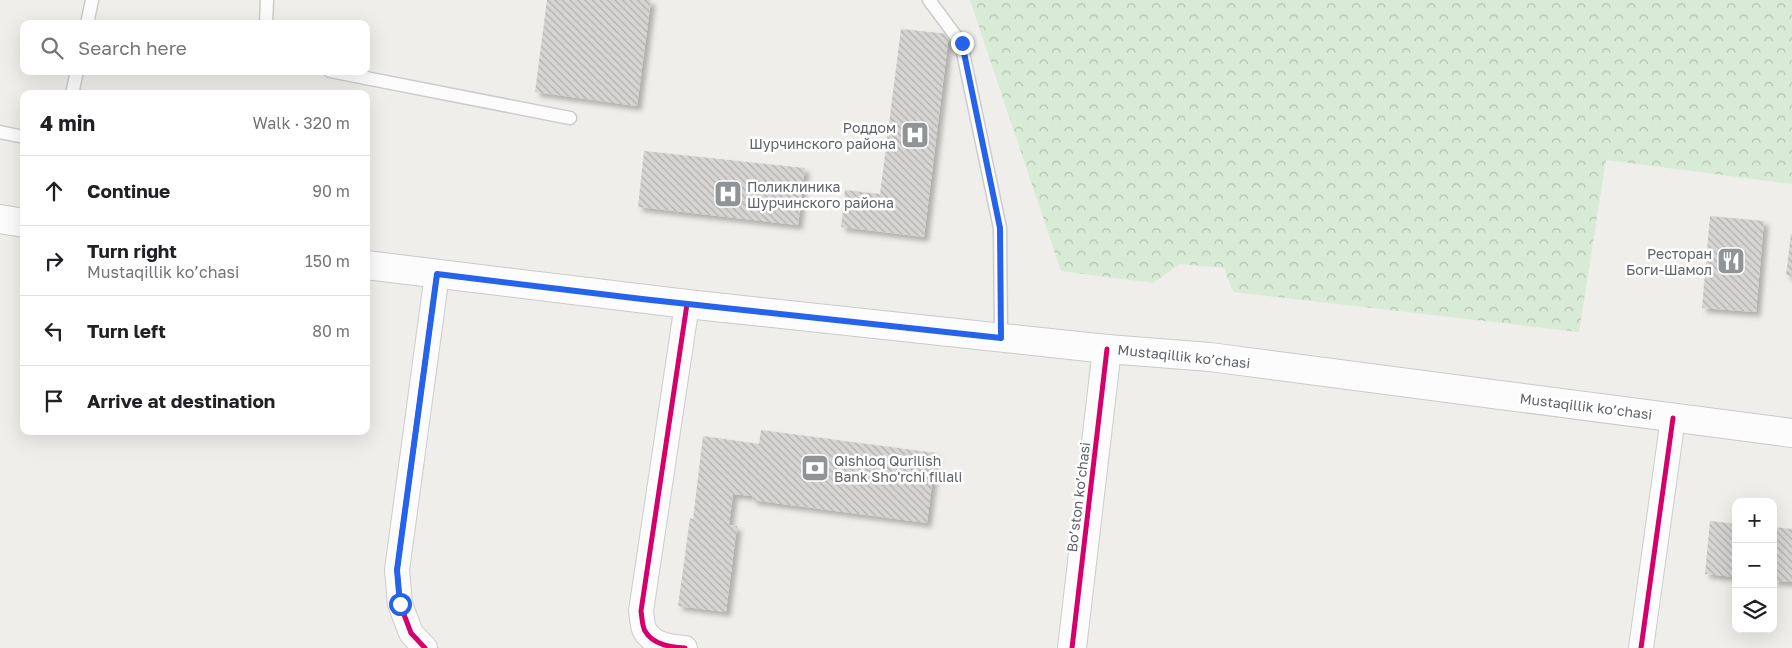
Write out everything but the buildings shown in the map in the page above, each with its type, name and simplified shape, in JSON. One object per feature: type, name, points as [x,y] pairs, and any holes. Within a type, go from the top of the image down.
[{"type":"main road","points":[[0,219],[20,222]]},
{"type":"main road","name":"Mustaqillik ko’chasi","points":[[370,266],[687,304],[1107,349],[1210,357],[1792,433]]},
{"type":"main road","name":"Bo’ston ko’chasi","points":[[1072,648],[1107,349]]},
{"type":"street","points":[[425,648],[411,633],[400,604],[397,570],[437,274]]},
{"type":"street","points":[[685,648],[656,642],[645,631],[641,611],[687,304]]},
{"type":"street","points":[[1641,648],[1673,418]]},
{"type":"lane","points":[[88,20],[92,0]]},
{"type":"lane","points":[[266,20],[268,0]]},
{"type":"lane","points":[[929,0],[962,43],[1000,228],[1001,338]]},
{"type":"lane","points":[[73,90],[76,75]]},
{"type":"lane","points":[[350,75],[570,118]]},
{"type":"lane","points":[[0,132],[20,135]]},
{"type":"green space","points":[[970,0],[1792,0],[1792,184],[1606,160],[1579,332],[1233,292],[1224,268],[1180,264],[1153,283],[1061,271]]},
{"type":"cycle path","points":[[425,648],[411,633],[400,604],[397,570],[437,274]]},
{"type":"cycle path","points":[[685,648],[668,646],[648,636],[644,629],[641,611],[687,304]]},
{"type":"cycle path","points":[[1072,648],[1107,349]]},
{"type":"cycle path","points":[[1641,648],[1673,418]]},
{"type":"place","name":"Роддом Шурчинского района","points":[[915,135]]},
{"type":"place","name":"Поликлиника Шурчинского района","points":[[728,194]]},
{"type":"place","name":"Ресторан Боги-Шамол","points":[[1731,261]]},
{"type":"place","name":"Qishloq Qurilish Bank Sho'rchi filiali","points":[[815,468]]},
{"type":"route","points":[[400,604],[397,570],[437,274],[642,299],[1001,338],[1000,228],[962,43]]}]
